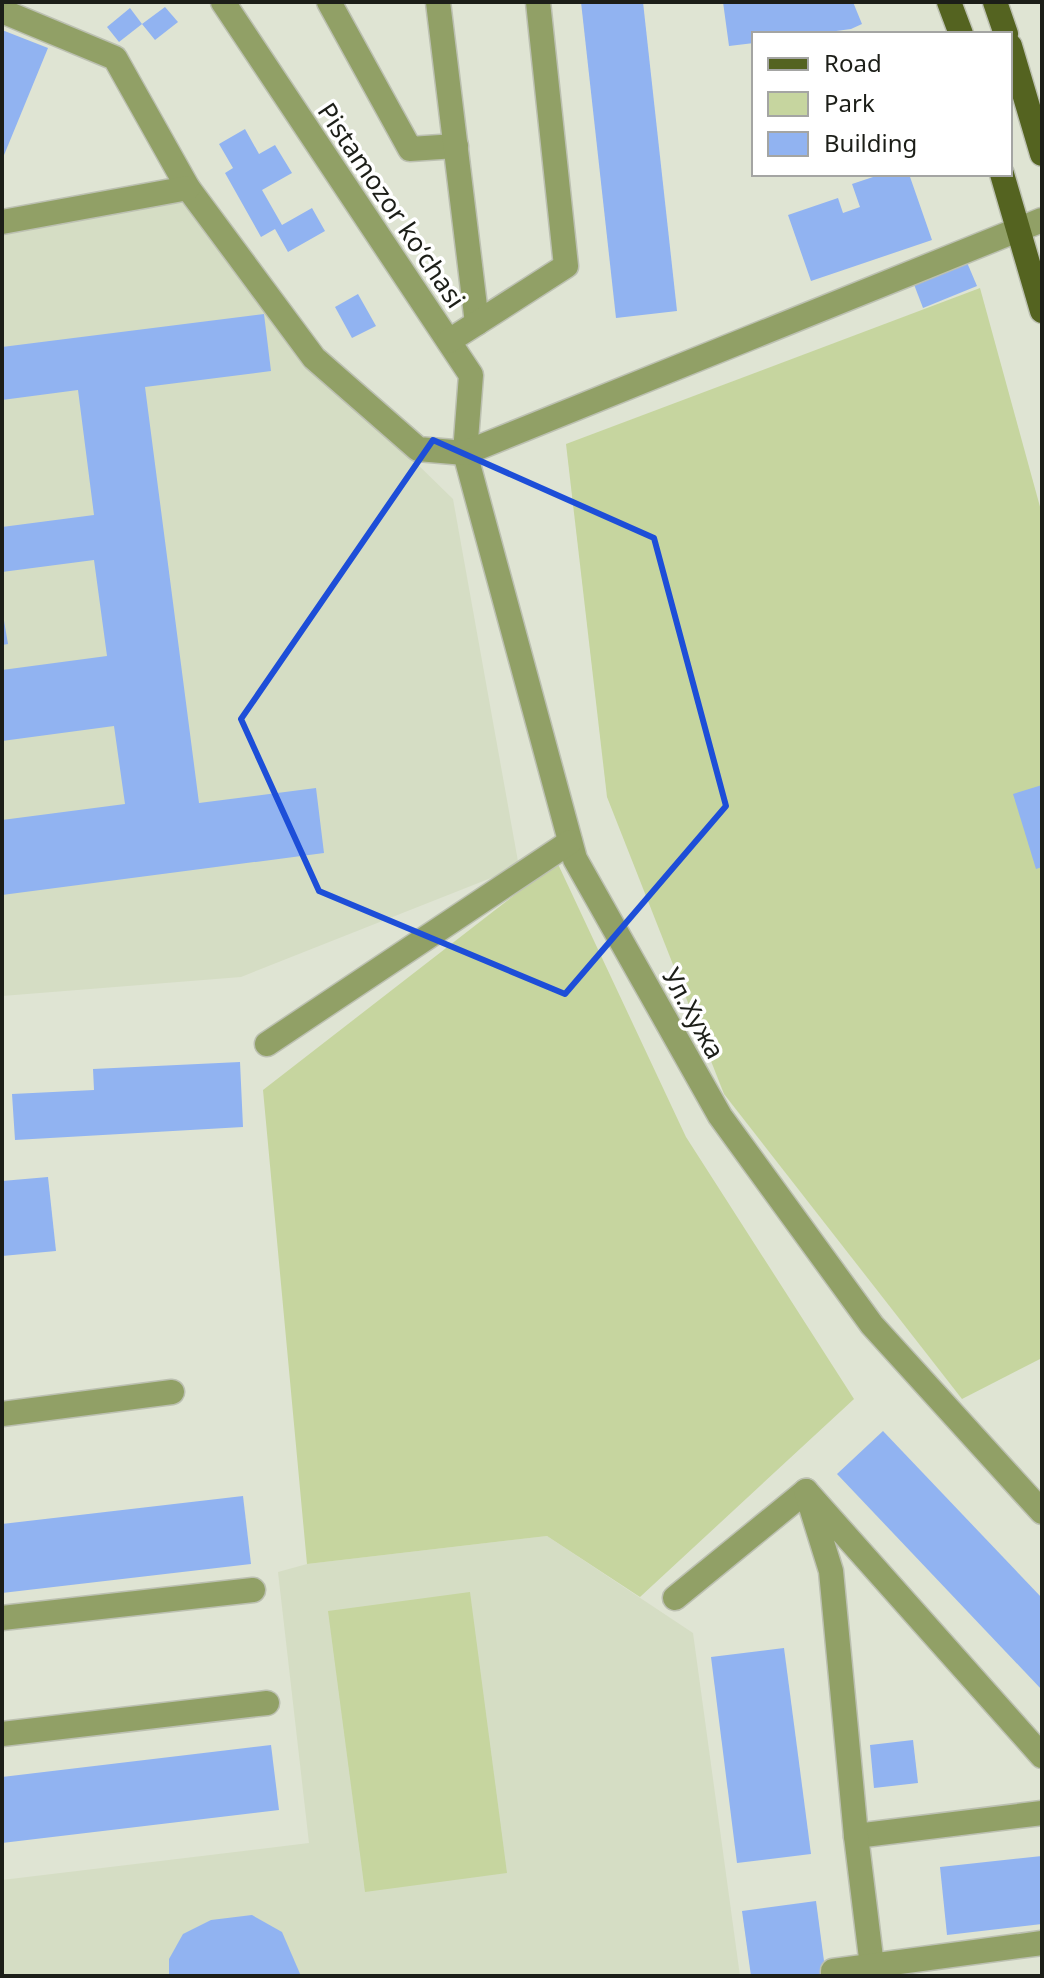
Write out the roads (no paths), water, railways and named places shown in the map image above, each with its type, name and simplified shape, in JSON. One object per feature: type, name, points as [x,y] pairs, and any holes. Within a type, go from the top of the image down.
[{"type":"main road","points":[[949,2],[960,32]]},
{"type":"main road","points":[[995,2],[1005,32]]},
{"type":"main road","points":[[1012,53],[1042,154]]},
{"type":"main road","points":[[1003,176],[1042,311]]},
{"type":"street","name":"Pistamozor koʻchasi","points":[[223,2],[471,375],[465,453]]},
{"type":"street","points":[[329,2],[410,149],[456,146]]},
{"type":"street","points":[[438,2],[477,323]]},
{"type":"street","points":[[449,341],[566,266],[538,2]]},
{"type":"street","points":[[2,11],[115,58],[188,188],[314,358],[418,449],[465,453],[1042,220]]},
{"type":"street","points":[[2,222],[188,188]]},
{"type":"street","name":"Ул.Хужа","points":[[465,453],[575,859],[720,1116],[872,1325],[1042,1512]]},
{"type":"street","points":[[267,1044],[570,842]]},
{"type":"street","points":[[2,1414],[172,1392]]},
{"type":"street","points":[[675,1598],[806,1491]]},
{"type":"street","points":[[806,1491],[1042,1756]]},
{"type":"street","points":[[806,1491],[831,1571],[856,1836],[872,1966]]},
{"type":"street","points":[[2,1618],[253,1590]]},
{"type":"street","points":[[2,1734],[267,1703]]},
{"type":"street","points":[[856,1836],[1042,1813]]},
{"type":"street","points":[[833,1976],[833,1971],[1042,1943]]}]
